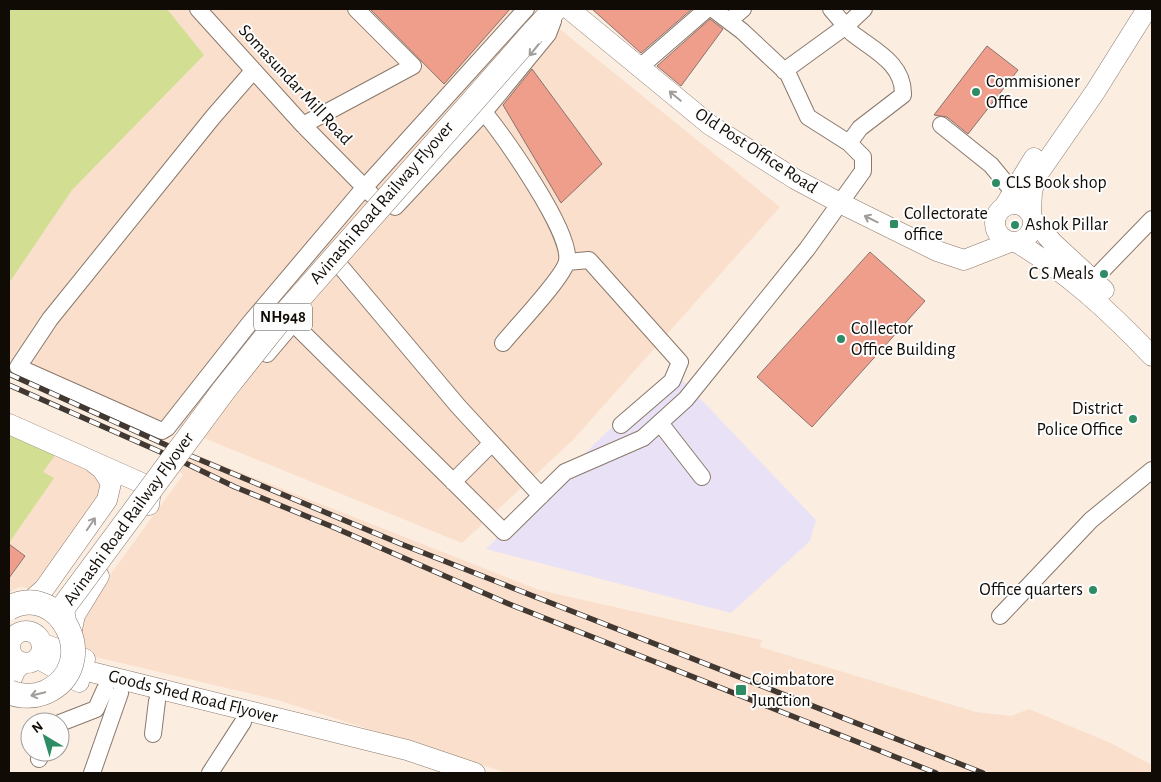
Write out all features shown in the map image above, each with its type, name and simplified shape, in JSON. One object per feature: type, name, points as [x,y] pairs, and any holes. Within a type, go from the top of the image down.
[{"type":"highway","name":"Avinashi Road Railway Flyover","points":[[44,614],[53,599],[215,384],[278,304],[541,9]]},
{"type":"highway","name":"Avinashi Road Railway Flyover","points":[[528,22],[557,9]]},
{"type":"highway","points":[[10,691],[27,696],[41,694],[53,688],[64,679],[71,666],[74,656],[44,614]]},
{"type":"main road","name":"Old Post Office Road","points":[[569,9],[710,125],[795,179],[840,204],[938,251],[964,260]]},
{"type":"main road","points":[[964,260],[1004,208],[1037,154],[1134,9]]},
{"type":"main road","points":[[964,260],[1028,237],[1031,232],[1032,191],[1038,174],[1047,158],[1095,92],[1147,9]]},
{"type":"main road","points":[[362,216],[377,200]]},
{"type":"main road","points":[[1004,208],[1010,205],[1022,206],[1053,243],[1093,280],[1152,340]]},
{"type":"main road","points":[[1004,208],[999,235],[1062,271],[1087,292],[1152,356]]},
{"type":"main road","points":[[9,424],[146,485],[151,490],[147,509],[95,582],[75,615],[44,614]]},
{"type":"main road","points":[[10,691],[15,671],[44,614],[44,589],[107,500],[111,483],[102,469],[90,460]]},
{"type":"main road","points":[[26,651],[79,682],[112,691],[281,731],[315,727]]},
{"type":"main road","points":[[26,651],[92,661],[289,709],[315,727]]},
{"type":"main road","name":"Goods Shed Road Flyover","points":[[71,666],[407,750],[475,773]]},
{"type":"street","name":"Somasundar Mill Road","points":[[198,9],[253,72],[377,200]]},
{"type":"street","points":[[303,125],[413,66],[356,9]]},
{"type":"street","points":[[253,72],[213,117],[50,319],[18,367],[162,431],[175,418],[249,324],[377,200],[484,112],[548,34],[557,9]]},
{"type":"street","points":[[640,67],[707,9]]},
{"type":"street","points":[[293,323],[504,532],[565,472],[643,438],[686,399],[807,248],[863,171],[863,157],[849,143],[808,117],[784,71],[713,9]]},
{"type":"street","points":[[729,21],[743,9]]},
{"type":"street","points":[[831,9],[846,26],[875,48],[896,68],[903,87],[903,95],[860,128],[849,143]]},
{"type":"street","points":[[784,71],[846,26],[864,9]]},
{"type":"street","points":[[175,418],[203,434],[341,267],[377,200],[528,22]]},
{"type":"street","points":[[484,112],[505,139],[554,221],[564,241],[567,262],[556,279],[503,342]]},
{"type":"street","points":[[941,125],[991,166],[1004,208]]},
{"type":"street","points":[[1093,280],[1152,219]]},
{"type":"street","points":[[567,262],[589,260],[680,362],[672,381],[621,425]]},
{"type":"street","points":[[341,267],[540,496]]},
{"type":"street","points":[[660,423],[702,477]]},
{"type":"street","points":[[453,482],[492,443]]},
{"type":"street","points":[[1000,616],[1091,520],[1152,470]]},
{"type":"street","points":[[70,718],[96,709],[112,691]]},
{"type":"street","points":[[92,773],[112,691]]},
{"type":"street","points":[[153,734],[156,701]]},
{"type":"street","points":[[210,773],[243,722]]},
{"type":"shaded area","points":[[130,9],[535,9],[780,207],[573,440],[462,543],[9,359],[9,191]]},
{"type":"shaded area","points":[[672,369],[816,520],[810,541],[731,613],[486,549]]},
{"type":"shaded area","points":[[9,435],[100,472],[105,485],[41,585],[31,589],[20,587],[9,592]]},
{"type":"shaded area","points":[[189,452],[539,590],[762,640],[760,647],[976,712],[1011,716],[1029,709],[1111,743],[1152,765],[1152,773],[507,773],[277,700],[83,654],[77,620],[183,475],[174,466]]},
{"type":"green space","points":[[9,9],[167,9],[204,55],[72,190],[9,283]]},
{"type":"green space","points":[[9,435],[56,454],[43,472],[54,478],[9,543]]},
{"type":"building","points":[[370,9],[510,9],[444,84]]},
{"type":"building","points":[[592,9],[692,9],[641,53]]},
{"type":"building","points":[[710,19],[723,29],[681,86],[657,66]]},
{"type":"building","name":"Commisioner Office","points":[[987,46],[1018,70],[968,134],[947,117],[934,115]]},
{"type":"building","points":[[532,69],[602,164],[561,203],[503,105]]},
{"type":"building","name":"Collector Office Building","points":[[870,252],[925,301],[812,427],[757,377]]},
{"type":"building","points":[[9,544],[25,556],[9,578]]},
{"type":"railway","points":[[9,374],[186,454],[401,544],[983,773]]},
{"type":"railway","points":[[9,385],[235,487],[333,527],[509,604],[936,773]]},
{"type":"place","name":"Commisioner Office","points":[[976,92]]},
{"type":"place","name":"CLS Book shop","points":[[996,183]]},
{"type":"place","name":"Collectorate office","points":[[894,224]]},
{"type":"place","name":"Ashok Pillar","points":[[1015,225]]},
{"type":"place","name":"C S Meals","points":[[1104,274]]},
{"type":"place","name":"Collector Office Building","points":[[841,339]]},
{"type":"place","name":"District Police Office","points":[[1133,419]]},
{"type":"place","name":"Office quarters","points":[[1093,590]]},
{"type":"place","name":"Coimbatore Junction","points":[[741,690]]}]
